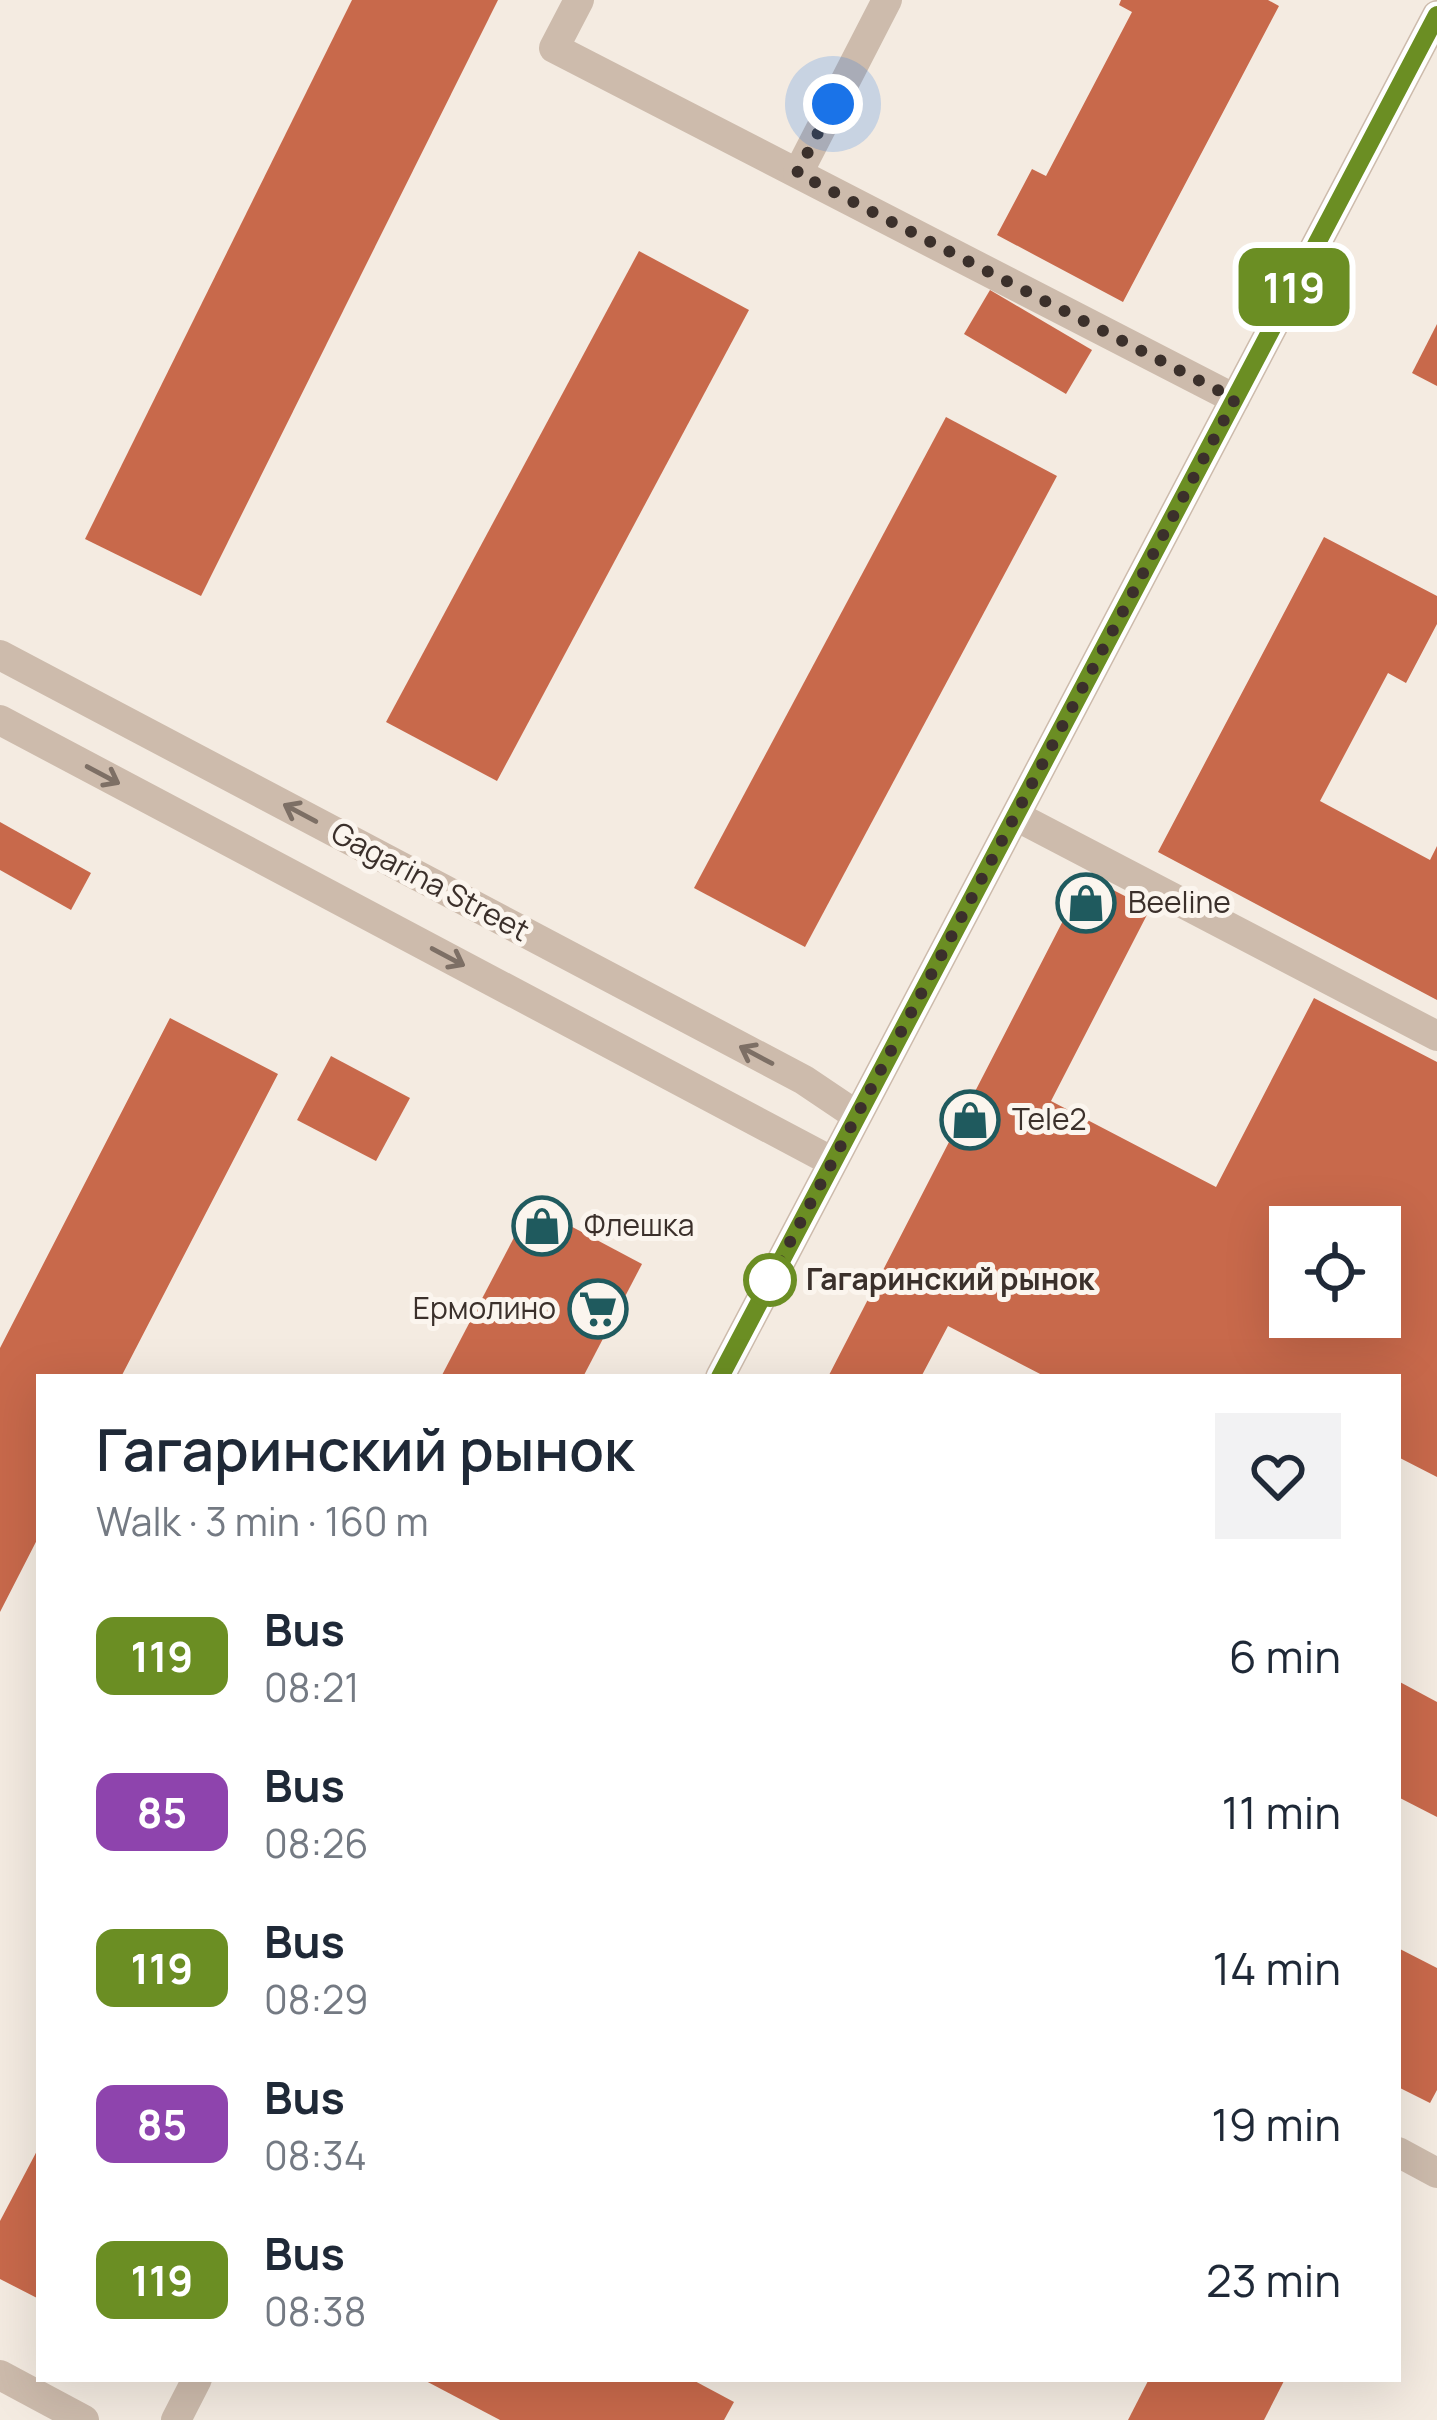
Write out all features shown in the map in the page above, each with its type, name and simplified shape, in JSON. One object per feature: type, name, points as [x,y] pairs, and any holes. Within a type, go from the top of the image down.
[{"type":"street","points":[[579,0],[554,48],[1235,399]]},
{"type":"street","points":[[797,173],[887,0]]},
{"type":"street","points":[[722,1374],[1437,15]]},
{"type":"street","name":"Gagarina Street","points":[[0,655],[804,1080],[856,1115]]},
{"type":"street","name":"Gagarina Street","points":[[0,720],[831,1161]]},
{"type":"street","points":[[1016,816],[1437,1036]]},
{"type":"street","points":[[1401,2154],[1437,2173]]},
{"type":"street","points":[[0,2375],[84,2420]]},
{"type":"street","points":[[176,2420],[195,2382]]},
{"type":"building","points":[[352,0],[498,0],[201,596],[85,539]]},
{"type":"building","points":[[1121,0],[1268,0],[1279,6],[1123,302],[997,235],[1032,169],[1046,176],[1132,12],[1119,5]]},
{"type":"building","points":[[639,251],[749,310],[497,781],[386,722]]},
{"type":"building","points":[[990,290],[1092,350],[1066,394],[964,334]]},
{"type":"building","points":[[1437,324],[1437,386],[1412,373]]},
{"type":"building","points":[[946,417],[1057,476],[805,947],[694,888]]},
{"type":"building","points":[[1324,537],[1437,596],[1437,624],[1406,683],[1388,673],[1320,801],[1430,860],[1437,846],[1437,1000],[1158,852]]},
{"type":"building","points":[[0,822],[91,873],[71,910],[0,870]]},
{"type":"building","name":"Гагаринский рынок","points":[[1086,876],[1150,909],[1051,1101],[1216,1187],[1314,998],[1437,1062],[1437,1477],[1401,1459],[1401,1374],[1040,1374],[948,1326],[923,1374],[830,1374]]},
{"type":"building","points":[[170,1018],[278,1074],[123,1374],[36,1374],[36,1542],[0,1612],[0,1348]]},
{"type":"building","points":[[331,1056],[410,1098],[376,1161],[297,1120]]},
{"type":"building","points":[[531,1205],[642,1264],[585,1374],[443,1374]]},
{"type":"building","points":[[1401,1683],[1437,1702],[1437,1817],[1401,1799]]},
{"type":"building","points":[[1401,1950],[1437,1968],[1437,2090],[1430,2103],[1401,2088]]},
{"type":"building","points":[[36,2153],[36,2297],[0,2279],[0,2221]]},
{"type":"building","points":[[428,2382],[697,2382],[734,2402],[724,2420],[500,2420]]},
{"type":"building","points":[[1147,2382],[1283,2382],[1264,2420],[1128,2420]]},
{"type":"bus line","name":"119","points":[[722,1374],[1437,15]]},
{"type":"place","name":"Beeline","points":[[1086,903]]},
{"type":"place","name":"Tele2","points":[[970,1120]]},
{"type":"place","name":"Флешка","points":[[542,1226]]},
{"type":"place","name":"Гагаринский рынок","points":[[770,1280]]},
{"type":"place","name":"Ермолино","points":[[598,1309]]},
{"type":"route","points":[[770,1280],[1235,399],[797,173],[833,104]]}]
